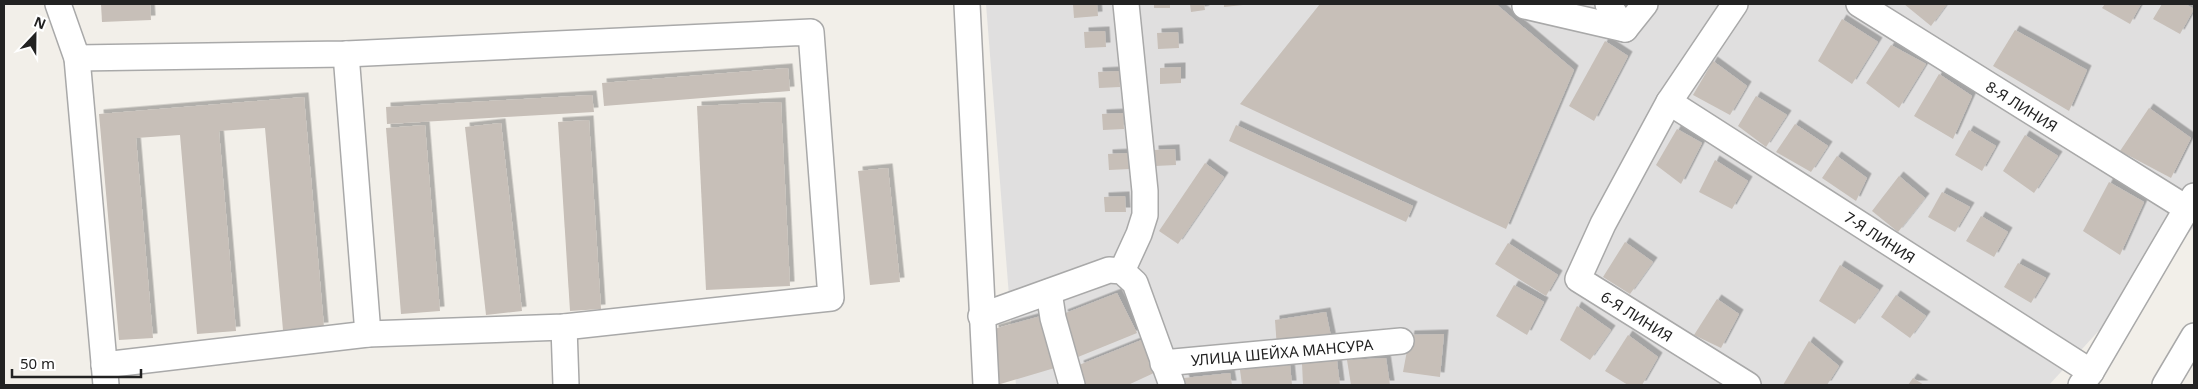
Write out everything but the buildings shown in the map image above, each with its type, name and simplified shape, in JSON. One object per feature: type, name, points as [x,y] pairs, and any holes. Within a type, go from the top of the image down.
[{"type":"street","points":[[58,4],[77,58],[105,375],[368,334],[564,327],[831,298],[811,32],[346,54],[77,58]]},
{"type":"street","points":[[967,4],[981,316],[986,385]]},
{"type":"street","points":[[981,316],[1108,270],[1122,271],[1140,234],[1145,215],[1145,191],[1126,4]]},
{"type":"street","points":[[1608,4],[1625,29]]},
{"type":"street","points":[[1625,29],[1645,4]]},
{"type":"street","points":[[1669,102],[1734,4]]},
{"type":"street","name":"8-Я ЛИНИЯ","points":[[1858,4],[2190,202]]},
{"type":"street","points":[[1525,6],[1625,29]]},
{"type":"street","points":[[346,54],[368,334]]},
{"type":"street","name":"6-Я ЛИНИЯ","points":[[1669,102],[1603,224],[1578,279],[1748,385]]},
{"type":"street","name":"7-Я ЛИНИЯ","points":[[1669,102],[2086,379]]},
{"type":"street","points":[[2086,379],[2190,202]]},
{"type":"street","name":"УЛИЦА ШЕЙХА МАНСУРА","points":[[1122,271],[1135,283],[1168,374],[1401,341]]},
{"type":"street","points":[[1049,292],[1053,318],[1072,385]]},
{"type":"street","points":[[564,327],[566,385]]},
{"type":"street","points":[[2165,385],[2194,336]]},
{"type":"shaded area","points":[[986,4],[2194,4],[2194,227],[2049,385],[1016,385]]}]
